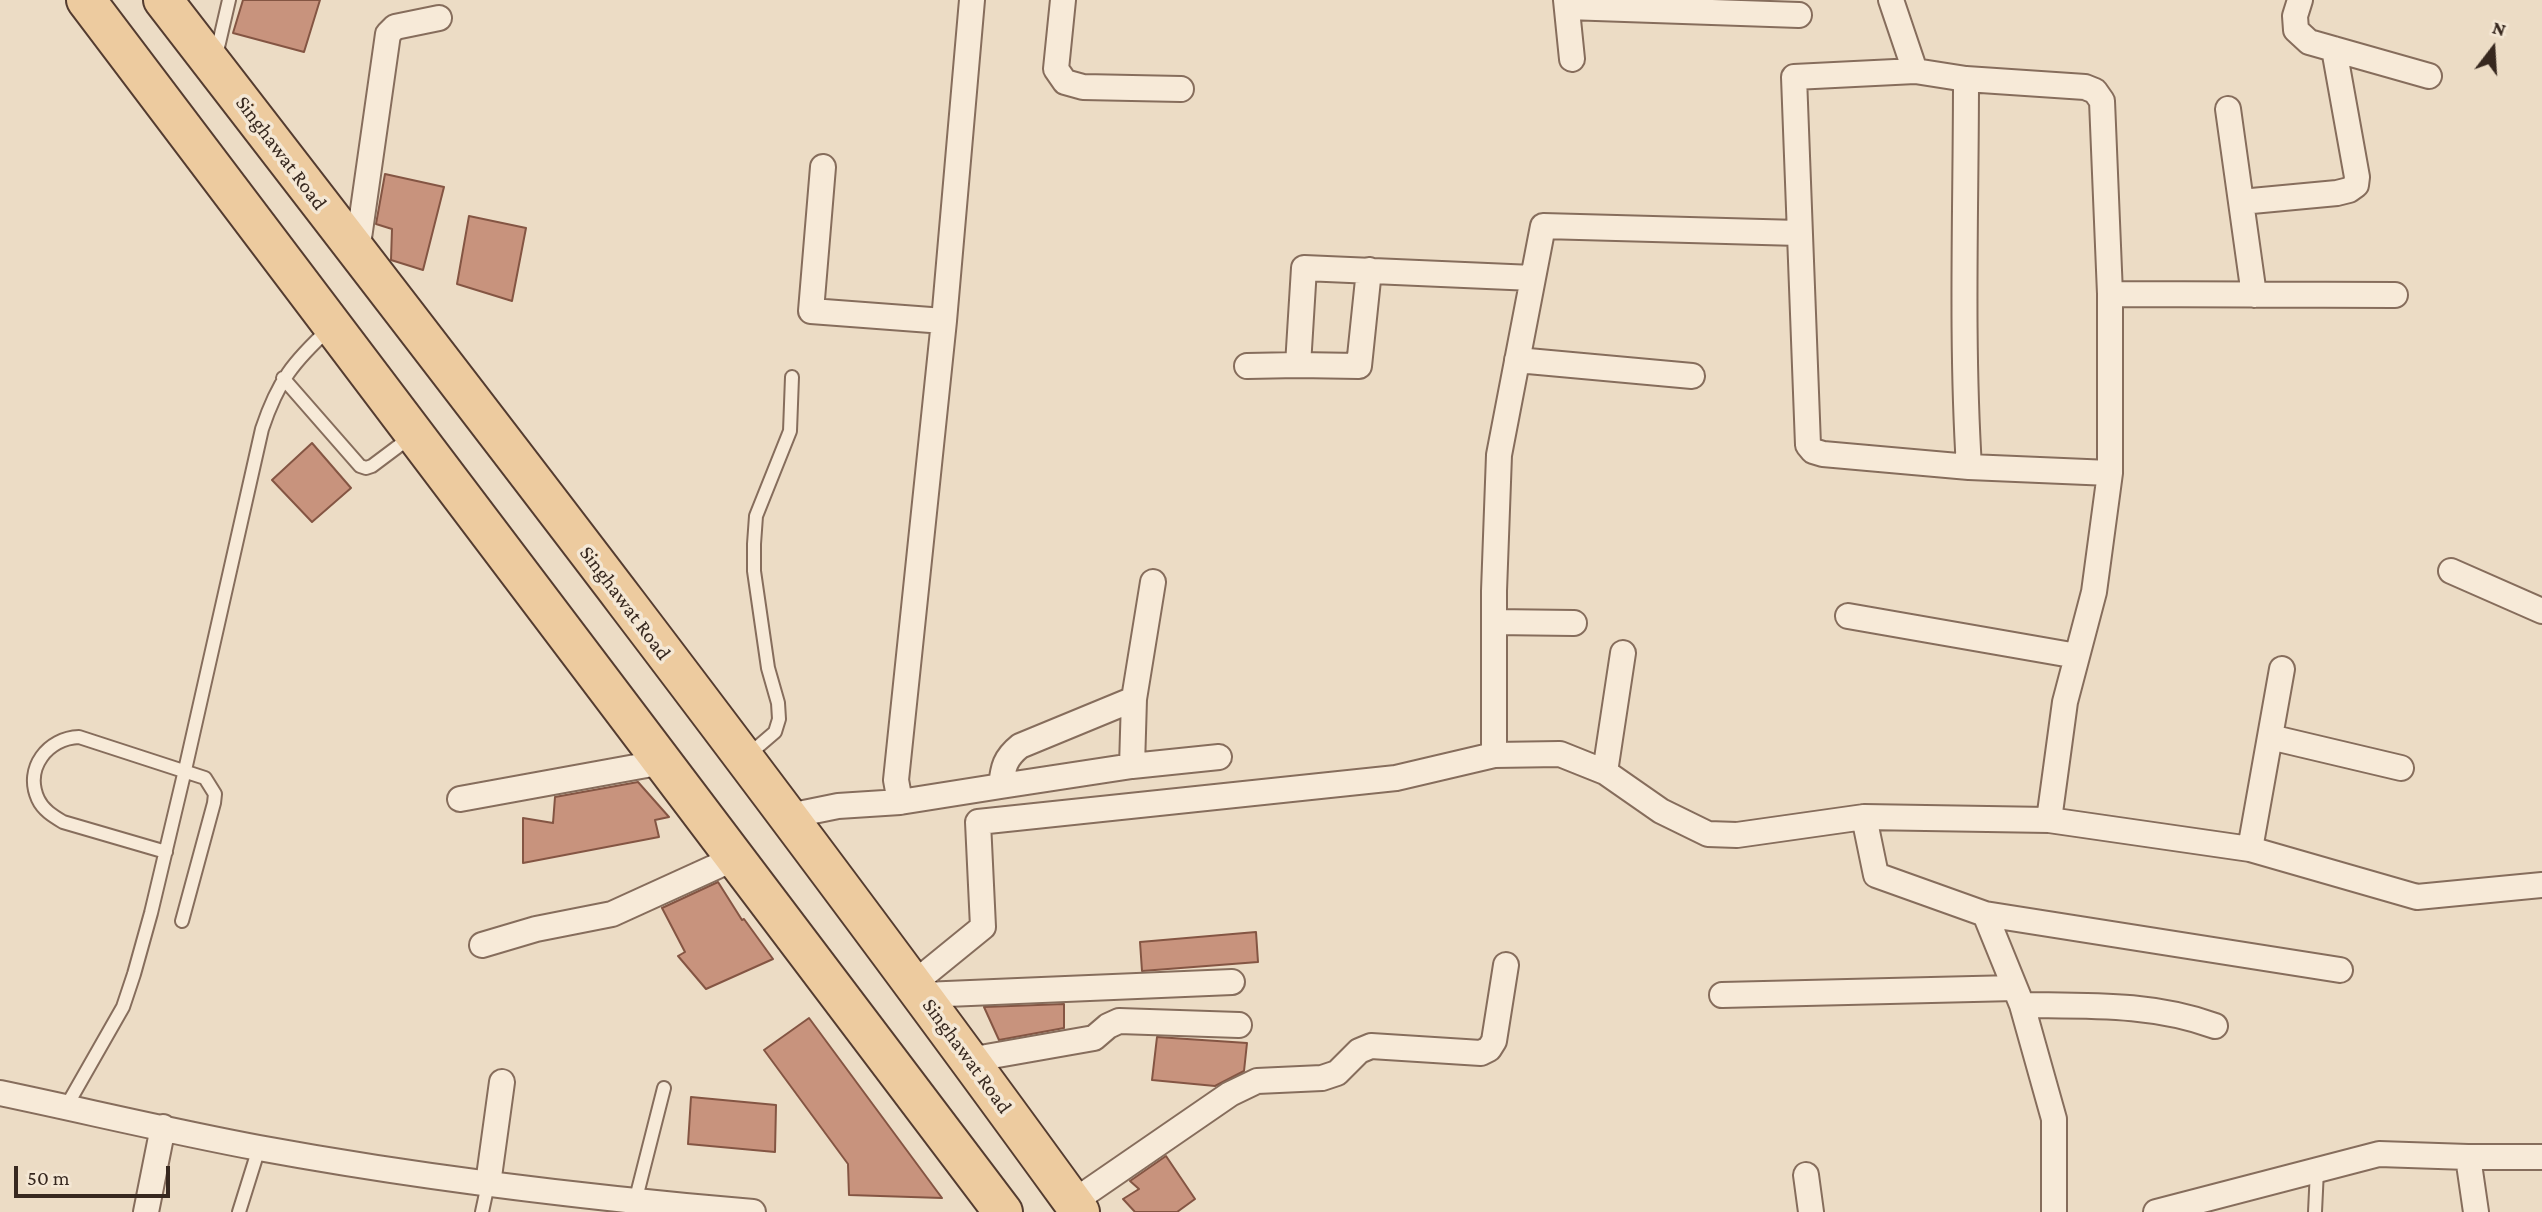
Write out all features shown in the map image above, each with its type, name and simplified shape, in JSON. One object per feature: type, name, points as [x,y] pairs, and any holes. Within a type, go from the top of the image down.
[{"type":"main road","points":[[86,0],[1003,1212]]},
{"type":"main road","name":"Singhawat Road","points":[[163,0],[789,817],[1077,1207]]},
{"type":"main road","points":[[158,93],[210,61]]},
{"type":"street","points":[[900,802],[896,780],[944,321],[972,0]]},
{"type":"street","points":[[1063,0],[1056,69],[1065,82],[1083,87],[1181,89]]},
{"type":"street","points":[[1891,0],[1915,71]]},
{"type":"street","points":[[2300,0],[2295,16],[2296,30],[2309,42],[2429,76]]},
{"type":"street","points":[[1572,59],[1567,4],[1800,15]]},
{"type":"street","points":[[356,252],[388,34],[395,27],[439,18]]},
{"type":"street","points":[[2241,202],[2337,193],[2356,185],[2357,177],[2333,49]]},
{"type":"street","points":[[2049,820],[2065,702],[2094,592],[2110,473],[2110,294],[2102,101],[2095,91],[2085,87],[1966,79],[1915,71],[1794,77],[1808,445],[1813,451],[1823,454],[1969,467],[2110,473]]},
{"type":"street","points":[[1966,79],[1966,324],[1963,372],[1969,467]]},
{"type":"street","points":[[2228,109],[2254,295]]},
{"type":"street","points":[[823,167],[811,311],[944,321]]},
{"type":"street","points":[[1494,755],[1494,622],[1499,455],[1543,226],[1799,233]]},
{"type":"street","points":[[1298,365],[1304,268],[1533,278]]},
{"type":"street","points":[[1247,366],[1359,366],[1369,270]]},
{"type":"street","points":[[2110,294],[2395,295]]},
{"type":"street","points":[[1517,360],[1692,376]]},
{"type":"street","points":[[2451,571],[2542,611]]},
{"type":"street","points":[[1132,766],[1133,699],[1153,582]]},
{"type":"street","points":[[1848,616],[2077,656]]},
{"type":"street","points":[[1494,622],[1574,623]]},
{"type":"street","points":[[1605,772],[1623,653]]},
{"type":"street","points":[[2250,849],[2283,669]]},
{"type":"street","points":[[1000,786],[1007,757],[1020,746],[1133,699]]},
{"type":"street","points":[[2270,737],[2401,768]]},
{"type":"street","points":[[918,990],[983,927],[978,822],[1395,778],[1494,755],[1560,754],[1605,772],[1661,811],[1708,834],[1737,835],[1864,817],[2049,820],[2250,849],[2417,898],[2542,885]]},
{"type":"street","points":[[789,817],[838,806],[900,802],[1132,766],[1219,757]]},
{"type":"street","points":[[460,799],[663,762]]},
{"type":"street","points":[[1864,817],[1876,875],[1985,914],[2340,970]]},
{"type":"street","points":[[482,945],[536,929],[612,914],[736,858]]},
{"type":"street","points":[[1985,914],[2018,997],[2054,1119],[2054,1212]]},
{"type":"street","points":[[1077,1207],[1216,1102],[1256,1081],[1322,1078],[1336,1073],[1359,1051],[1371,1046],[1481,1053],[1489,1049],[1494,1041],[1506,965]]},
{"type":"street","points":[[918,990],[1232,982]]},
{"type":"street","points":[[1723,995],[2018,997],[2130,1007],[2187,1016],[2215,1026]]},
{"type":"street","points":[[969,1060],[1094,1038],[1119,1021],[1239,1025]]},
{"type":"street","points":[[488,1184],[502,1082]]},
{"type":"street","points":[[0,1093],[259,1148],[488,1184],[635,1202],[753,1212]]},
{"type":"street","points":[[146,1212],[163,1127]]},
{"type":"street","points":[[2156,1212],[2379,1154],[2542,1157]]},
{"type":"street","points":[[2468,1157],[2476,1212]]},
{"type":"street","points":[[1806,1175],[1811,1212]]},
{"type":"lane","points":[[210,61],[229,0]]},
{"type":"lane","points":[[66,1107],[123,1007],[151,913],[186,770],[261,429],[283,378],[333,325]]},
{"type":"lane","points":[[744,758],[775,732],[779,719],[778,703],[768,668],[754,571],[754,544],[756,516],[790,431],[792,377]]},
{"type":"lane","points":[[283,378],[359,466],[372,466],[415,434]]},
{"type":"lane","points":[[166,852],[63,822],[53,816],[38,800],[34,786],[36,769],[43,753],[53,743],[66,737],[79,737],[205,778],[215,794],[181,921]]},
{"type":"lane","points":[[635,1202],[664,1088]]},
{"type":"lane","points":[[239,1212],[259,1148]]},
{"type":"lane","points":[[2315,1212],[2316,1170]]},
{"type":"lane","points":[[482,1212],[488,1184]]},
{"type":"building","points":[[243,0],[320,0],[304,52],[233,33]]},
{"type":"building","points":[[385,174],[444,187],[423,270],[391,260],[392,229],[376,224]]},
{"type":"building","points":[[469,216],[526,228],[512,301],[457,284]]},
{"type":"building","points":[[312,443],[351,488],[312,522],[272,480]]},
{"type":"building","points":[[638,782],[669,817],[655,820],[659,837],[523,863],[523,818],[553,823],[555,797]]},
{"type":"building","points":[[718,882],[742,920],[744,919],[773,959],[706,989],[678,956],[685,952],[662,908]]},
{"type":"building","points":[[1256,932],[1258,962],[1142,971],[1140,942]]},
{"type":"building","points":[[1064,1004],[1064,1028],[999,1040],[984,1007]]},
{"type":"building","points":[[809,1018],[942,1198],[849,1195],[848,1164],[764,1050]]},
{"type":"building","points":[[1157,1037],[1247,1043],[1244,1071],[1215,1086],[1152,1080]]},
{"type":"building","points":[[691,1097],[776,1105],[775,1152],[688,1144]]},
{"type":"building","points":[[1166,1156],[1195,1199],[1177,1212],[1135,1212],[1123,1199],[1139,1189],[1130,1181]]}]
